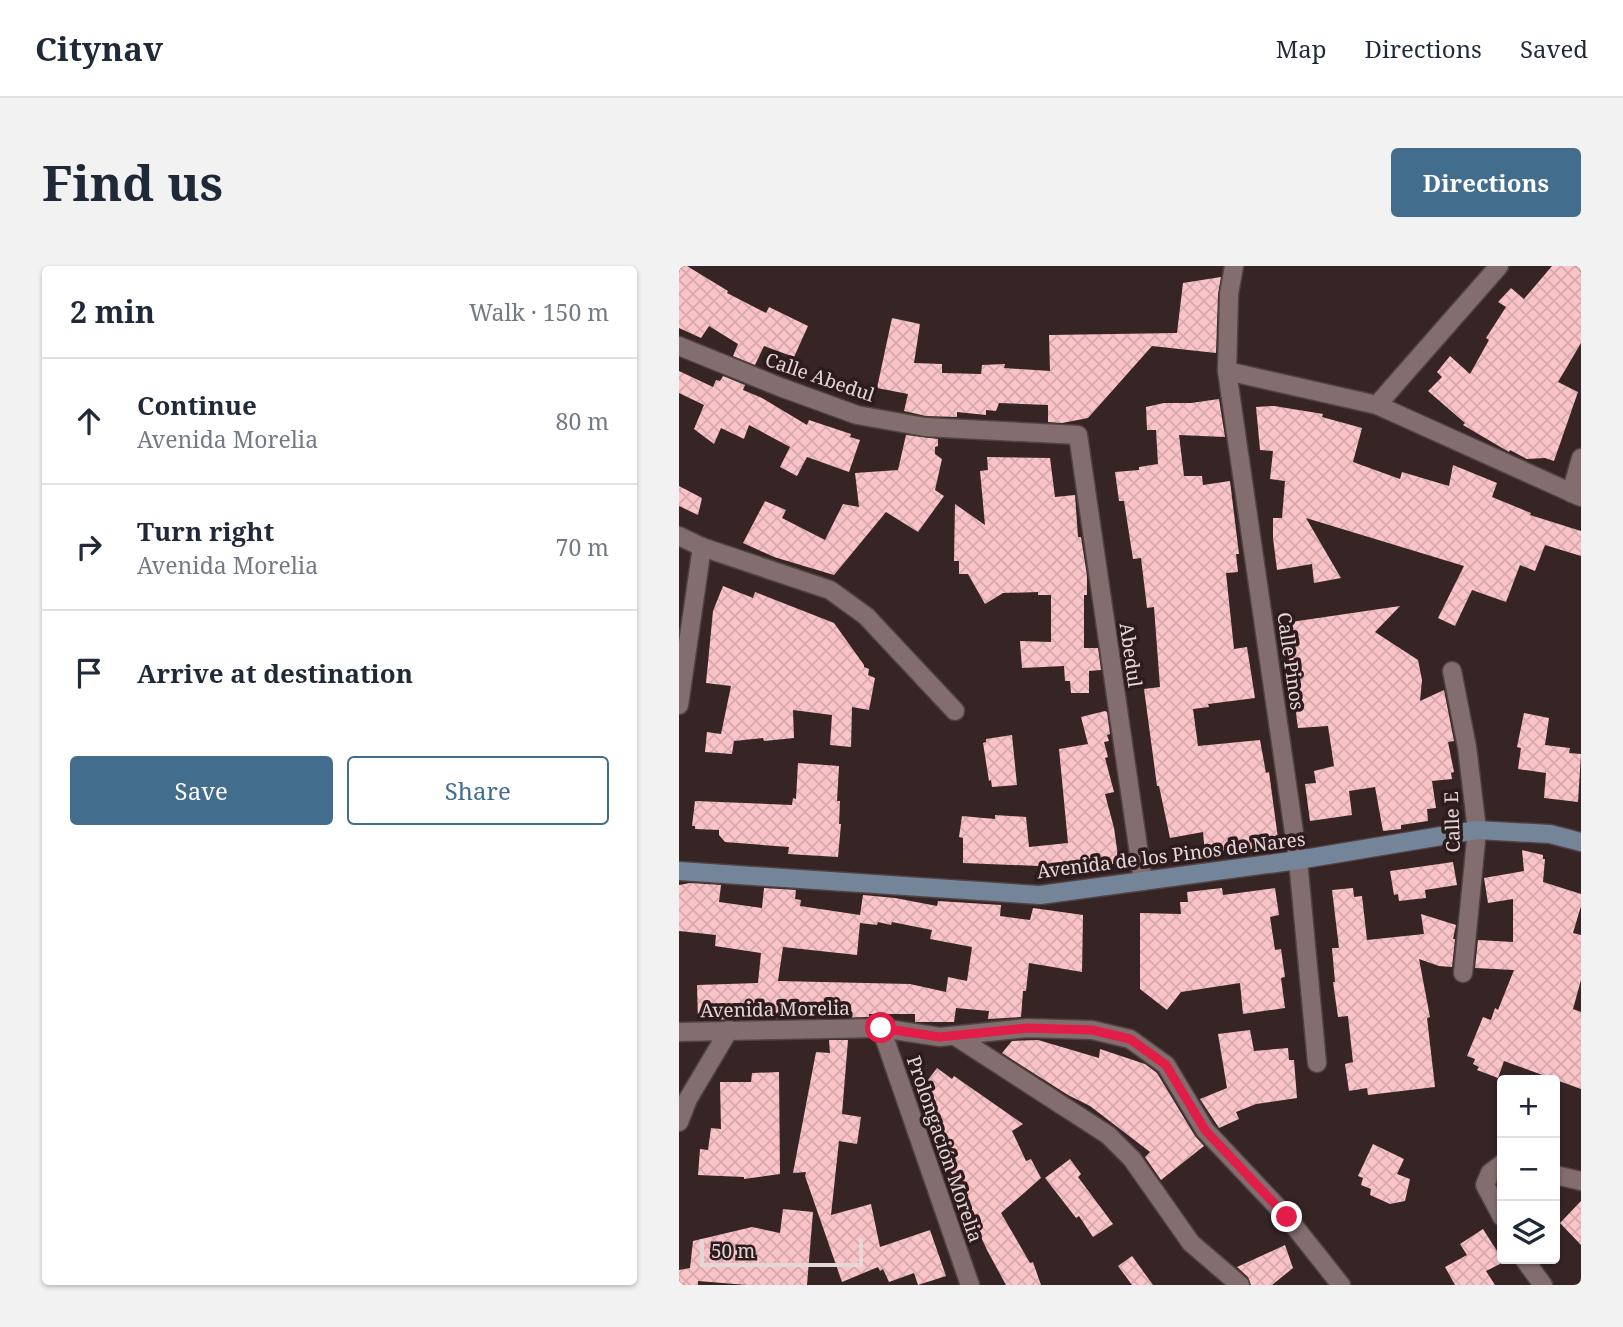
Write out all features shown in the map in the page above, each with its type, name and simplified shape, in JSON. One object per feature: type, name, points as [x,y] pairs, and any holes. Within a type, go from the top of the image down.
[{"type":"street","name":"Calle Pinos","points":[[1234,266],[1229,294],[1227,371],[1298,860],[1317,1063]]},
{"type":"street","points":[[1377,405],[1499,266]]},
{"type":"street","name":"Calle Abedul","points":[[679,346],[857,415],[925,427],[1078,435]]},
{"type":"street","points":[[1227,371],[1377,405],[1576,495],[1581,458]]},
{"type":"street","name":"Abedul","points":[[1078,435],[1143,881]]},
{"type":"street","points":[[679,536],[702,547],[829,590],[866,616],[955,712]]},
{"type":"street","points":[[679,705],[702,547]]},
{"type":"street","name":"Calle E","points":[[1452,671],[1467,747],[1477,830],[1463,974]]},
{"type":"street","name":"Avenida de los Pinos de Nares","points":[[679,871],[1040,895],[1298,860],[1477,830],[1550,834],[1581,842]]},
{"type":"street","name":"Avenida Morelia","points":[[679,1032],[881,1028],[940,1037],[1027,1028],[1092,1030],[1130,1039],[1166,1065],[1205,1130],[1287,1217],[1341,1285]]},
{"type":"street","name":"Prolongación Morelia","points":[[881,1028],[971,1285]]},
{"type":"street","points":[[679,1122],[688,1099],[729,1030]]},
{"type":"street","points":[[955,1036],[1108,1135],[1132,1159],[1191,1243],[1240,1285]]},
{"type":"street","points":[[1497,1168],[1490,1173],[1485,1185],[1497,1208]]},
{"type":"street","points":[[1560,1176],[1581,1181]]},
{"type":"street","points":[[1528,1264],[1543,1285]]},
{"type":"building","points":[[679,266],[687,266],[728,291],[727,293],[766,313],[769,307],[808,326],[794,357],[764,346],[755,365],[733,356],[738,344],[709,326],[701,338],[679,328]]},
{"type":"building","points":[[1552,266],[1581,266],[1581,343],[1558,382],[1578,392],[1554,461],[1545,458],[1527,459],[1510,450],[1509,452],[1463,425],[1465,423],[1428,391],[1442,377],[1437,372],[1450,356],[1470,374],[1489,340],[1486,338],[1506,307],[1498,302],[1511,288],[1524,299]]},
{"type":"building","points":[[1221,277],[1216,353],[1152,346],[1088,418],[1062,423],[1048,422],[1048,405],[999,403],[996,411],[986,410],[986,415],[957,412],[957,417],[926,416],[904,411],[908,394],[877,388],[892,318],[920,324],[914,363],[942,364],[942,373],[981,374],[982,365],[1005,364],[1004,368],[1050,371],[1049,335],[1177,333],[1183,283]]},
{"type":"building","points":[[679,371],[713,387],[716,380],[720,381],[723,376],[745,385],[743,390],[807,425],[809,420],[851,434],[850,437],[860,440],[849,472],[807,457],[797,476],[780,467],[790,447],[749,425],[744,439],[721,428],[714,444],[694,429],[704,405],[679,393]]},
{"type":"building","points":[[1219,399],[1225,437],[1179,435],[1184,476],[1202,476],[1203,485],[1230,481],[1239,554],[1236,554],[1238,572],[1226,573],[1234,649],[1247,647],[1255,698],[1208,704],[1209,707],[1193,709],[1198,746],[1260,740],[1266,773],[1269,772],[1279,846],[1205,854],[1203,832],[1170,838],[1157,786],[1144,689],[1160,687],[1154,607],[1147,608],[1141,558],[1133,559],[1124,501],[1119,501],[1115,472],[1139,470],[1139,467],[1158,464],[1156,430],[1147,430],[1146,407]]},
{"type":"building","points":[[1274,406],[1323,414],[1322,417],[1362,428],[1353,462],[1400,479],[1402,472],[1449,486],[1453,465],[1497,483],[1492,497],[1531,513],[1530,515],[1581,531],[1581,556],[1545,545],[1535,571],[1520,565],[1506,602],[1472,590],[1455,626],[1438,618],[1464,566],[1306,518],[1341,578],[1314,583],[1312,564],[1277,570],[1273,518],[1282,518],[1285,481],[1270,479],[1273,451],[1260,450],[1256,407]]},
{"type":"building","points":[[906,435],[938,439],[935,454],[942,459],[935,490],[944,496],[918,532],[886,512],[834,575],[774,557],[743,543],[765,501],[786,510],[782,518],[825,540],[843,504],[859,507],[855,473],[898,470]]},
{"type":"building","points":[[987,457],[1050,458],[1055,497],[1075,495],[1078,537],[1081,537],[1087,576],[1087,595],[1084,595],[1084,648],[1098,648],[1101,670],[1089,671],[1089,693],[1071,693],[1070,681],[1065,681],[1064,666],[1022,668],[1020,641],[1051,642],[1051,595],[1038,595],[1038,592],[1003,593],[985,604],[968,574],[959,574],[959,561],[954,561],[955,504],[985,525],[980,471],[988,470]]},
{"type":"building","points":[[679,486],[702,498],[698,515],[679,506]]},
{"type":"building","points":[[723,586],[753,598],[755,592],[834,623],[864,667],[869,669],[868,675],[875,678],[869,710],[852,707],[851,747],[830,745],[832,715],[793,710],[794,738],[734,741],[732,754],[705,752],[707,732],[721,734],[731,686],[706,683],[713,611]]},
{"type":"building","points":[[1400,606],[1375,632],[1418,660],[1422,680],[1420,701],[1444,690],[1454,741],[1448,742],[1454,772],[1451,773],[1452,779],[1432,781],[1436,808],[1427,809],[1428,821],[1401,825],[1401,829],[1383,831],[1375,787],[1349,791],[1352,815],[1310,821],[1305,784],[1316,783],[1314,771],[1334,766],[1328,726],[1298,728],[1284,623]]},
{"type":"building","points":[[1105,711],[1110,734],[1107,735],[1109,741],[1104,742],[1108,757],[1105,758],[1114,792],[1105,794],[1119,863],[1071,869],[1070,862],[1039,866],[963,863],[963,838],[959,837],[962,816],[995,819],[995,815],[1026,817],[1029,847],[1068,843],[1059,749],[1088,744],[1081,717]]},
{"type":"building","points":[[1524,713],[1549,718],[1545,745],[1570,748],[1569,753],[1581,754],[1578,802],[1544,798],[1546,773],[1518,769],[1521,748],[1517,747]]},
{"type":"building","points":[[1012,735],[1017,785],[992,787],[983,743],[986,739]]},
{"type":"building","points":[[798,763],[839,766],[837,801],[840,801],[841,824],[838,857],[788,854],[789,847],[725,842],[719,835],[719,830],[695,829],[695,826],[692,826],[695,801],[792,805],[793,798],[796,799]]},
{"type":"building","points":[[1522,850],[1543,855],[1543,882],[1581,894],[1581,906],[1573,933],[1581,935],[1581,980],[1573,1009],[1581,1012],[1581,1089],[1560,1081],[1560,1075],[1542,1075],[1504,1061],[1497,1078],[1477,1070],[1479,1067],[1473,1064],[1475,1059],[1467,1056],[1483,1017],[1491,1020],[1495,1008],[1498,1010],[1514,970],[1475,968],[1478,940],[1513,942],[1513,899],[1488,903],[1484,878],[1524,871]]},
{"type":"building","points":[[1453,862],[1457,885],[1425,890],[1426,898],[1399,901],[1398,894],[1394,895],[1390,871]]},
{"type":"building","points":[[679,885],[721,885],[719,902],[762,908],[764,888],[796,890],[795,899],[801,900],[800,906],[860,915],[863,895],[937,906],[938,901],[1001,905],[1000,916],[1030,920],[1033,908],[1083,915],[1082,972],[1029,963],[1021,1017],[988,1019],[989,1011],[956,1008],[954,1022],[915,1022],[915,1014],[869,1014],[869,1017],[828,1018],[828,1014],[791,1014],[791,1018],[698,1020],[697,985],[758,983],[761,953],[715,946],[716,935],[679,931]],"holes":[[[878,922],[891,925],[892,922],[932,930],[930,939],[972,947],[967,981],[948,977],[946,992],[910,984],[778,981],[783,947],[857,955],[860,923],[877,925]]]},
{"type":"building","points":[[1222,888],[1223,895],[1275,888],[1279,915],[1270,917],[1275,950],[1281,949],[1285,1008],[1243,1014],[1240,983],[1181,992],[1167,1010],[1140,989],[1140,913],[1181,914],[1180,902],[1188,902],[1187,892]]},
{"type":"building","points":[[1353,888],[1354,897],[1362,896],[1367,940],[1424,934],[1421,914],[1456,925],[1452,967],[1419,959],[1430,1017],[1427,1018],[1435,1087],[1368,1095],[1367,1088],[1349,1091],[1345,1064],[1353,1062],[1348,1016],[1338,1017],[1333,982],[1332,948],[1339,948],[1332,890]]},
{"type":"building","points":[[1250,1030],[1254,1051],[1288,1048],[1289,1060],[1294,1060],[1297,1098],[1256,1104],[1236,1112],[1239,1119],[1219,1128],[1200,1099],[1227,1088],[1218,1034]]},
{"type":"building","points":[[829,1040],[848,1040],[842,1114],[861,1117],[857,1144],[839,1141],[831,1215],[871,1204],[880,1247],[930,1230],[946,1276],[918,1285],[914,1273],[889,1282],[883,1269],[880,1271],[878,1267],[842,1282],[805,1176],[806,1172],[793,1173],[816,1052],[830,1053]]},
{"type":"building","points":[[1038,1040],[1099,1058],[1100,1049],[1145,1064],[1157,1073],[1195,1136],[1204,1146],[1161,1180],[1145,1157],[1150,1152],[1090,1106],[1002,1053],[1012,1041]]},
{"type":"building","points":[[937,1068],[952,1079],[954,1076],[1023,1124],[1012,1131],[1026,1161],[1031,1159],[1041,1178],[1001,1213],[1030,1263],[1033,1262],[1041,1285],[1006,1285],[987,1250],[927,1120],[918,1093]]},
{"type":"building","points":[[779,1072],[780,1174],[744,1179],[698,1175],[700,1149],[708,1150],[711,1128],[721,1129],[720,1082],[751,1082],[752,1073]]},
{"type":"building","points":[[1373,1144],[1404,1159],[1397,1174],[1410,1179],[1405,1201],[1390,1204],[1370,1195],[1371,1189],[1361,1185],[1363,1178],[1358,1176]]},
{"type":"building","points":[[1070,1159],[1081,1174],[1078,1177],[1113,1224],[1093,1237],[1079,1216],[1076,1218],[1045,1178]]},
{"type":"building","points":[[1581,1201],[1581,1245],[1560,1223]]},
{"type":"building","points":[[783,1209],[813,1212],[807,1285],[747,1285],[698,1281],[698,1285],[679,1285],[679,1270],[690,1268],[693,1241],[752,1227],[780,1233]]},
{"type":"building","points":[[1483,1229],[1497,1251],[1497,1264],[1500,1264],[1486,1271],[1495,1285],[1455,1285],[1445,1267],[1467,1255],[1460,1244]]},
{"type":"building","points":[[1285,1245],[1293,1268],[1272,1285],[1251,1285],[1248,1277],[1237,1267]]},
{"type":"building","points":[[1132,1256],[1153,1285],[1132,1285],[1118,1266]]},
{"type":"route","points":[[881,1028],[940,1037],[1027,1028],[1092,1030],[1130,1039],[1166,1065],[1205,1130],[1287,1217]]}]
